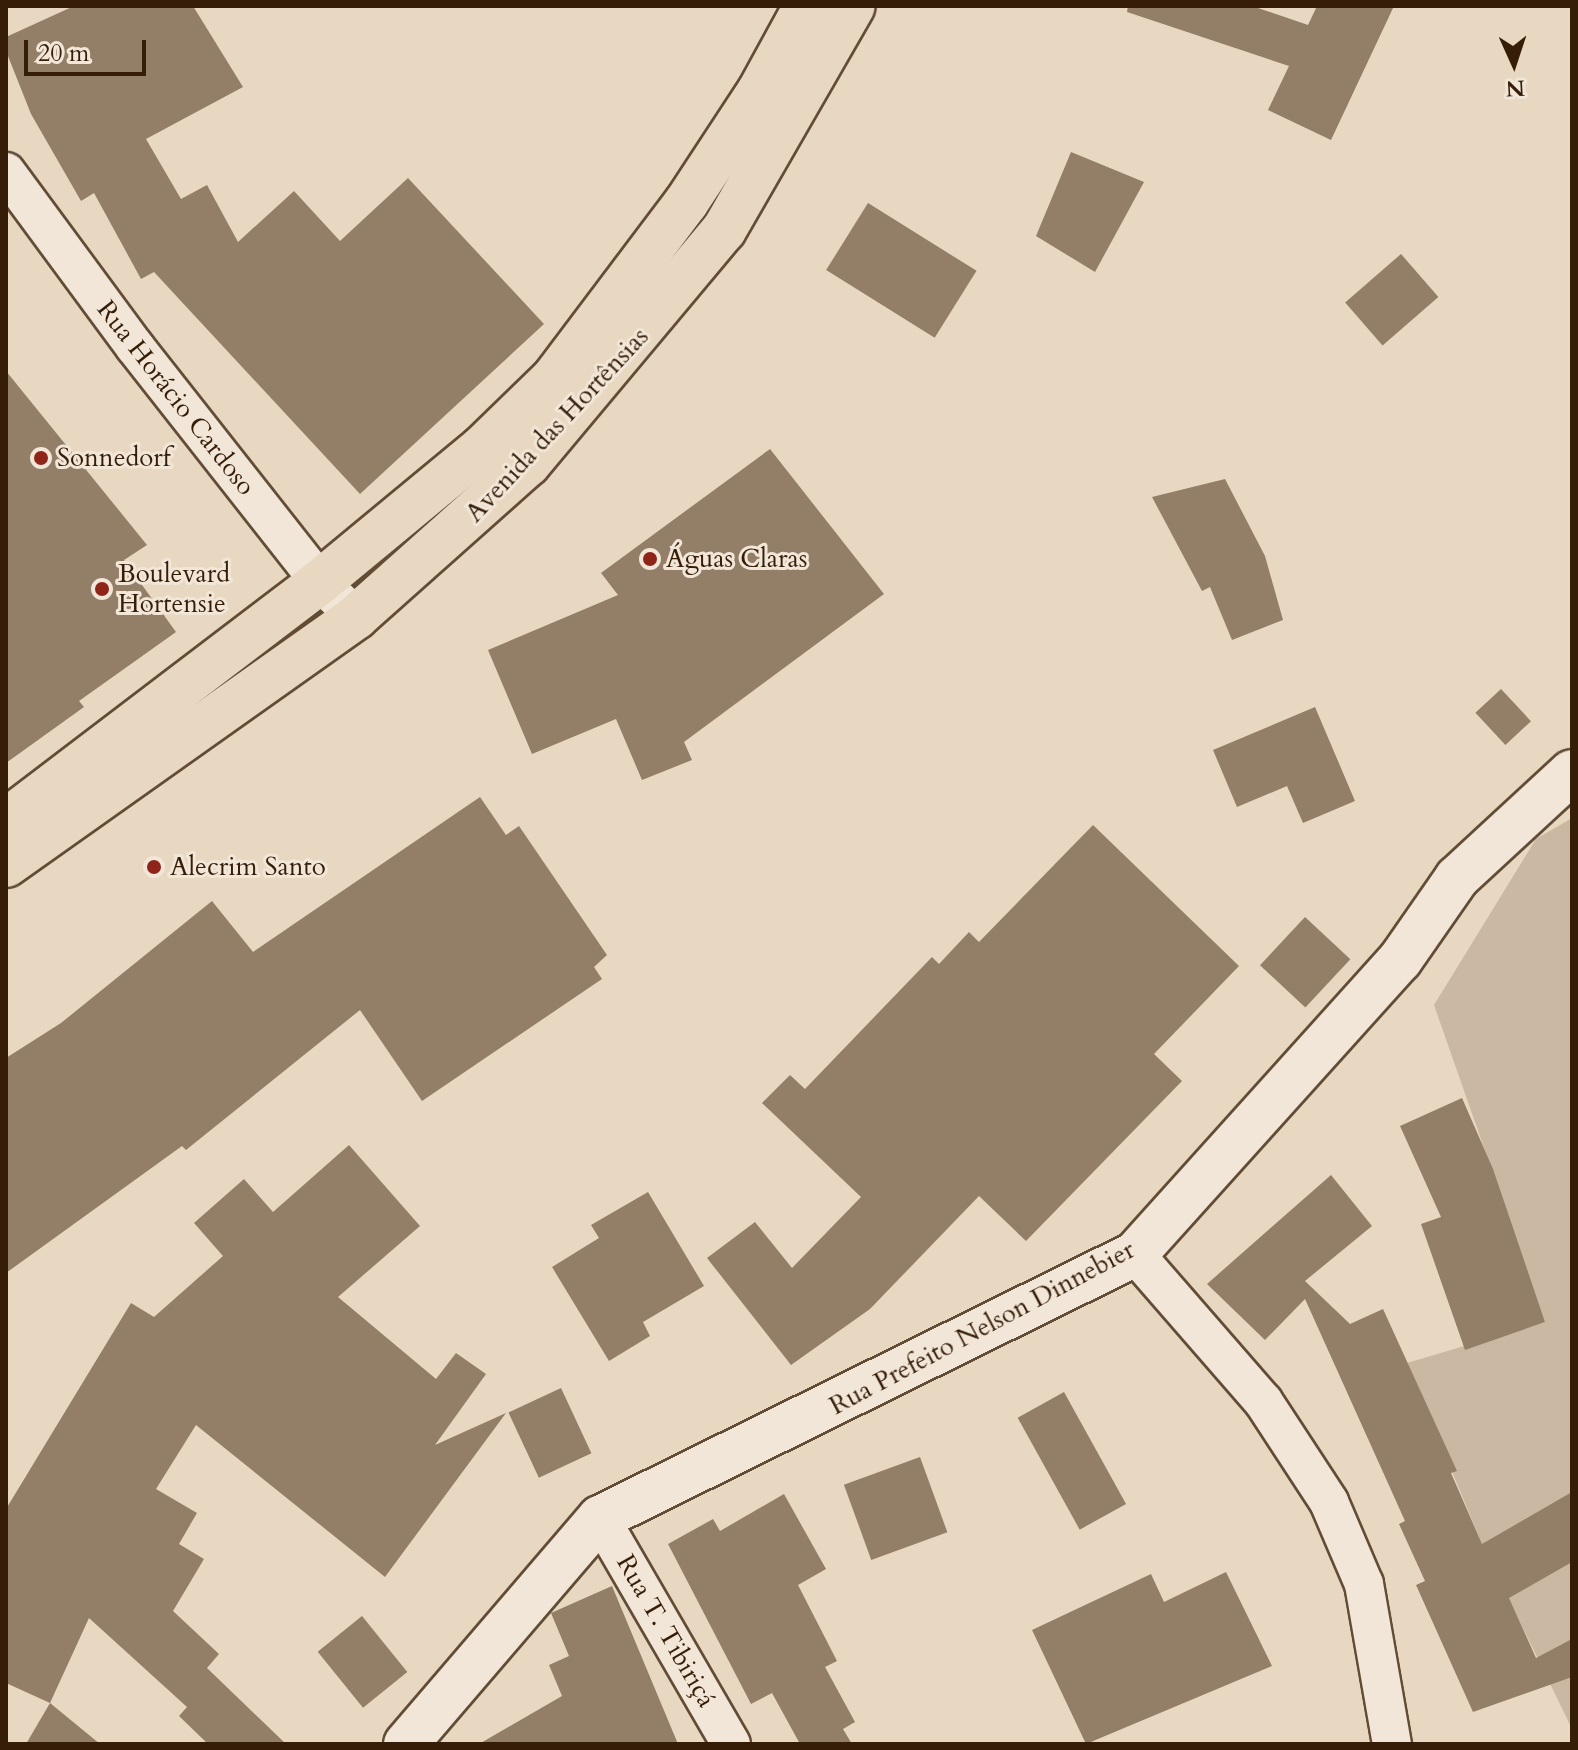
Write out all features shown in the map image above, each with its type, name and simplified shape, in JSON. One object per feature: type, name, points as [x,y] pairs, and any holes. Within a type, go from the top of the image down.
[{"type":"main road","name":"Avenida das Hortênsias","points":[[6,821],[320,582],[481,449],[554,378],[686,203],[759,92],[806,6]]},
{"type":"main road","name":"Avenida das Hortênsias","points":[[6,865],[356,617],[528,464],[658,314],[724,230],[853,6]]},
{"type":"street","name":"Rua Horácio Cardoso","points":[[6,172],[320,582],[356,617]]},
{"type":"street","name":"Rua Prefeito Nelson Dinnebier","points":[[406,1744],[600,1518],[1135,1254],[1400,960],[1457,878],[1572,772]]},
{"type":"street","points":[[1135,1254],[1263,1401],[1329,1502],[1364,1584],[1392,1744]]},
{"type":"street","name":"Rua T. Tibiriçá","points":[[600,1518],[731,1744]]},
{"type":"shaded area","points":[[1572,818],[1572,1729],[1482,1544],[1407,1363],[1545,1322],[1434,1005],[1536,839]]},
{"type":"building","points":[[74,6],[193,6],[243,87],[146,139],[181,199],[207,185],[238,242],[294,191],[340,241],[408,178],[544,324],[360,494],[154,272],[141,279],[94,193],[81,201],[31,114],[6,51],[6,37]]},
{"type":"building","points":[[1128,6],[1252,6],[1308,25],[1317,6],[1394,6],[1331,140],[1268,110],[1289,66],[1127,12]]},
{"type":"building","points":[[1071,152],[1144,182],[1095,272],[1036,236]]},
{"type":"building","points":[[868,203],[977,271],[935,338],[826,270]]},
{"type":"building","points":[[1401,254],[1438,297],[1383,346],[1345,303]]},
{"type":"building","points":[[6,371],[147,545],[124,560],[176,632],[79,701],[84,707],[6,763]]},
{"type":"building","points":[[770,449],[884,594],[684,742],[692,760],[642,780],[616,719],[532,754],[488,650],[618,595],[601,573]]},
{"type":"building","points":[[1225,479],[1265,556],[1283,620],[1232,640],[1210,587],[1202,591],[1152,497]]},
{"type":"building","points":[[1501,689],[1531,721],[1505,745],[1475,713]]},
{"type":"building","points":[[1315,707],[1355,801],[1303,823],[1287,786],[1237,807],[1213,750]]},
{"type":"building","points":[[480,797],[506,835],[519,826],[607,955],[594,967],[602,979],[422,1101],[360,1010],[186,1150],[182,1146],[6,1273],[6,1058],[61,1023],[212,901],[253,952]]},
{"type":"building","points":[[1093,825],[1239,966],[1154,1054],[1182,1081],[1026,1241],[979,1196],[870,1309],[791,1365],[707,1258],[755,1222],[792,1268],[861,1197],[762,1103],[790,1075],[805,1089],[932,957],[939,964],[969,932],[979,942]]},
{"type":"building","points":[[1305,917],[1350,959],[1305,1008],[1260,965]]},
{"type":"building","points":[[1462,1098],[1493,1169],[1545,1322],[1465,1350],[1421,1224],[1441,1217],[1400,1126]]},
{"type":"building","points":[[349,1145],[420,1226],[338,1297],[436,1379],[456,1353],[486,1374],[435,1445],[506,1413],[385,1577],[196,1425],[156,1489],[197,1513],[179,1544],[204,1559],[173,1611],[219,1654],[207,1668],[286,1744],[208,1744],[179,1716],[187,1707],[89,1618],[50,1703],[6,1683],[6,1509],[131,1303],[154,1317],[223,1256],[194,1223],[244,1179],[273,1212]]},
{"type":"building","points":[[1331,1175],[1372,1226],[1305,1281],[1350,1324],[1383,1309],[1457,1471],[1451,1473],[1482,1544],[1572,1492],[1572,1562],[1509,1598],[1536,1658],[1572,1639],[1572,1677],[1473,1712],[1416,1585],[1425,1581],[1399,1524],[1405,1521],[1305,1299],[1265,1340],[1207,1284]]},
{"type":"building","points":[[648,1192],[704,1286],[643,1322],[650,1336],[609,1361],[552,1267],[599,1238],[591,1225]]},
{"type":"building","points":[[561,1388],[591,1453],[539,1478],[508,1413]]},
{"type":"building","points":[[1064,1392],[1126,1504],[1080,1530],[1018,1418]]},
{"type":"building","points":[[920,1457],[947,1532],[871,1560],[844,1485]]},
{"type":"building","points":[[784,1494],[826,1569],[798,1585],[837,1661],[825,1667],[855,1722],[843,1729],[852,1744],[800,1744],[772,1693],[751,1704],[668,1544],[713,1519],[720,1531]]},
{"type":"building","points":[[1226,1572],[1272,1666],[1086,1744],[1032,1630],[1151,1574],[1164,1602]]},
{"type":"building","points":[[612,1586],[678,1744],[479,1744],[562,1696],[549,1665],[569,1656],[551,1613]]},
{"type":"building","points":[[362,1616],[407,1672],[363,1708],[318,1652]]},
{"type":"building","points":[[50,1703],[100,1744],[26,1744]]},
{"type":"place","name":"Sonnedorf","points":[[41,458]]},
{"type":"place","name":"Águas Claras","points":[[650,559]]},
{"type":"place","name":"Boulevard Hortensie","points":[[102,589]]},
{"type":"place","name":"Alecrim Santo","points":[[154,867]]}]
